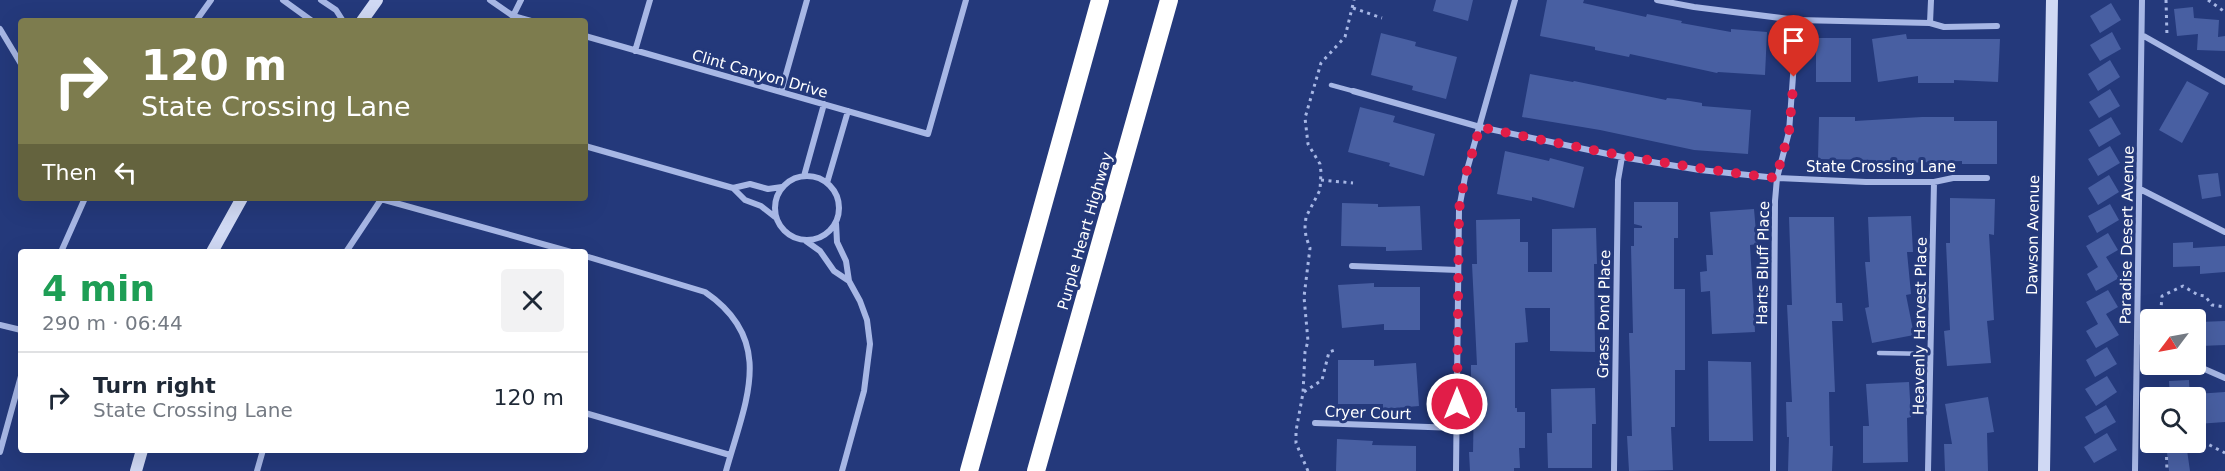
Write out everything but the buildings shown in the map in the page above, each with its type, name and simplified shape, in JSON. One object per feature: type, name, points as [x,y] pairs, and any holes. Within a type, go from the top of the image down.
[{"type":"highway","points":[[969,471],[1100,0]]},
{"type":"highway","name":"Purple Heart Highway","points":[[1036,471],[1169,0]]},
{"type":"street","points":[[198,18],[211,0]]},
{"type":"street","points":[[283,0],[308,18]]},
{"type":"street","points":[[321,0],[336,10],[341,18]]},
{"type":"street","points":[[364,18],[377,0]]},
{"type":"street","points":[[490,0],[513,16],[520,18]]},
{"type":"street","points":[[513,16],[521,0]]},
{"type":"street","points":[[635,51],[650,0]]},
{"type":"street","points":[[781,92],[807,0]]},
{"type":"street","name":"Clint Canyon Drive","points":[[588,37],[928,134],[966,0]]},
{"type":"street","points":[[1456,471],[1459,209],[1465,177],[1515,0]]},
{"type":"street","points":[[1657,0],[1797,20],[1930,23],[1944,27],[1997,26]]},
{"type":"street","points":[[1930,23],[1931,0]]},
{"type":"street","name":"Dawson Avenue","points":[[2044,471],[2052,0]]},
{"type":"street","name":"Paradise Desert Avenue","points":[[2135,471],[2142,0]]},
{"type":"street","name":"Harts Bluff Place","points":[[1773,471],[1776,178],[1789,132],[1797,20]]},
{"type":"street","points":[[0,29],[18,59]]},
{"type":"street","points":[[2142,35],[2225,82]]},
{"type":"street","name":"State Crossing Lane","points":[[1353,91],[1480,127],[1622,157],[1700,170],[1776,178],[1866,182],[1934,182],[1953,178],[1987,178]]},
{"type":"street","points":[[804,176],[824,104]]},
{"type":"street","points":[[827,183],[848,111]]},
{"type":"street","points":[[588,147],[733,188],[745,200],[761,206],[776,217]]},
{"type":"street","name":"Grass Pond Place","points":[[1614,471],[1618,180],[1622,157]]},
{"type":"street","points":[[842,471],[864,391],[870,344],[867,320],[849,281],[846,261],[837,242],[836,223],[839,204],[837,196],[827,183],[816,177],[804,176],[792,179],[782,187],[775,200],[778,224],[790,236],[805,241],[820,251],[834,271],[849,281]]},
{"type":"street","name":"Heavenly Harvest Place","points":[[1928,471],[1934,182]]},
{"type":"street","points":[[733,188],[750,183],[768,189],[782,187]]},
{"type":"street","points":[[2140,189],[2225,232]]},
{"type":"street","points":[[62,249],[84,201]]},
{"type":"street","points":[[214,249],[240,201]]},
{"type":"street","points":[[348,249],[380,201]]},
{"type":"street","points":[[388,201],[560,249]]},
{"type":"street","points":[[805,241],[821,238],[836,223]]},
{"type":"street","points":[[588,257],[705,292],[721,303],[743,330],[750,366],[749,384],[726,471]]},
{"type":"street","points":[[1352,266],[1458,270]]},
{"type":"street","points":[[0,325],[18,329]]},
{"type":"street","points":[[2206,370],[2225,378]]},
{"type":"street","points":[[0,452],[18,387]]},
{"type":"street","points":[[588,414],[730,454]]},
{"type":"street","name":"Cryer Court","points":[[1316,423],[1457,428]]},
{"type":"street","points":[[136,471],[140,453]]},
{"type":"street","points":[[257,471],[262,453]]},
{"type":"lane","points":[[1331,85],[1353,91]]},
{"type":"lane","points":[[1879,353],[1931,354]]},
{"type":"path","points":[[1308,471],[1296,443],[1308,333],[1304,297],[1310,248],[1305,227],[1309,209],[1320,190],[1321,180],[1320,164],[1308,144],[1306,111],[1322,63],[1345,37],[1354,0]]},
{"type":"path","points":[[2166,0],[2167,37]]},
{"type":"path","points":[[2208,0],[2225,12]]},
{"type":"path","points":[[1352,8],[1382,18]]},
{"type":"path","points":[[1321,180],[1353,183]]},
{"type":"path","points":[[2161,309],[2162,296],[2183,286],[2198,295],[2205,296],[2212,305],[2225,307]]},
{"type":"path","points":[[1303,393],[1322,380],[1329,352],[1338,349]]},
{"type":"path","points":[[2206,443],[2225,453]]},
{"type":"path","points":[[2166,453],[2167,471]]},
{"type":"route","points":[[1457,404],[1459,209],[1465,177],[1480,127],[1622,157],[1700,170],[1776,178],[1789,132],[1794,77]]}]
